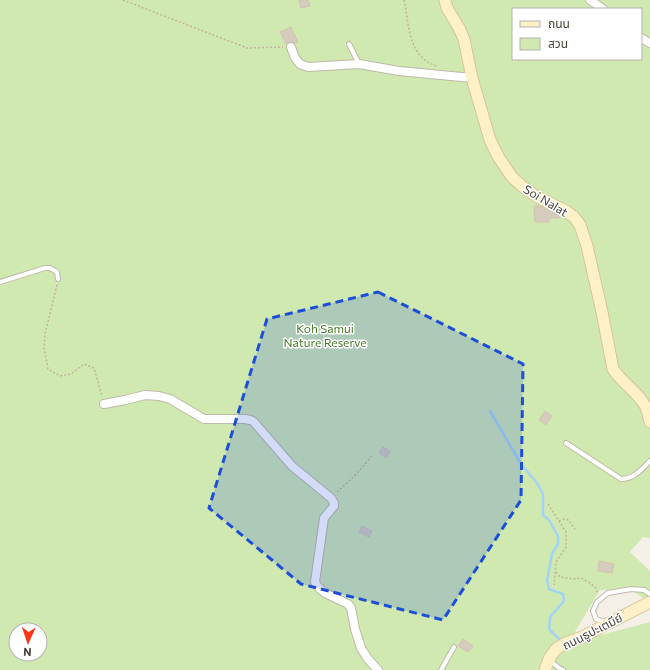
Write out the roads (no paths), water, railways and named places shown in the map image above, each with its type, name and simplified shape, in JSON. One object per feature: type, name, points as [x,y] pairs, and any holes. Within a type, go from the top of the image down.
[{"type":"street","name":"Soi Nalat","points":[[445,0],[447,8],[464,39],[472,78],[490,140],[499,158],[512,176],[523,187],[536,196],[566,211],[574,217],[580,226],[602,312],[614,369],[617,375],[635,392],[646,407],[650,422]]},
{"type":"street","points":[[590,0],[602,8]]},
{"type":"street","points":[[290,47],[295,58],[300,64],[308,67],[359,64],[399,71],[472,78]]},
{"type":"street","points":[[104,404],[145,395],[159,396],[170,399],[204,418],[253,421],[292,466],[333,500],[334,506],[324,518],[315,582],[318,587],[326,593],[343,601],[351,608],[355,629],[361,648],[378,670]]},
{"type":"street","name":"ถนนธูปะเตมีย์","points":[[547,665],[556,649],[564,644],[582,637],[650,602]]},
{"type":"lane","points":[[349,44],[359,64]]},
{"type":"lane","points":[[0,282],[45,268],[50,268],[57,272],[58,279]]},
{"type":"lane","points":[[566,443],[621,479],[627,479],[637,474],[650,461]]},
{"type":"lane","points":[[607,623],[596,619],[593,611],[597,602],[608,593],[631,589],[644,590],[650,594]]},
{"type":"lane","points":[[441,670],[454,647]]},
{"type":"lane","points":[[547,665],[563,670]]},
{"type":"waterway","points":[[490,411],[521,464],[537,483],[543,494],[543,515],[549,520],[558,536],[558,544],[552,554],[547,581],[549,589],[563,594],[564,601],[550,617],[549,629],[559,639]]},
{"type":"park label","name":"Koh Samui Nature Reserve","points":[[325,335]]}]
